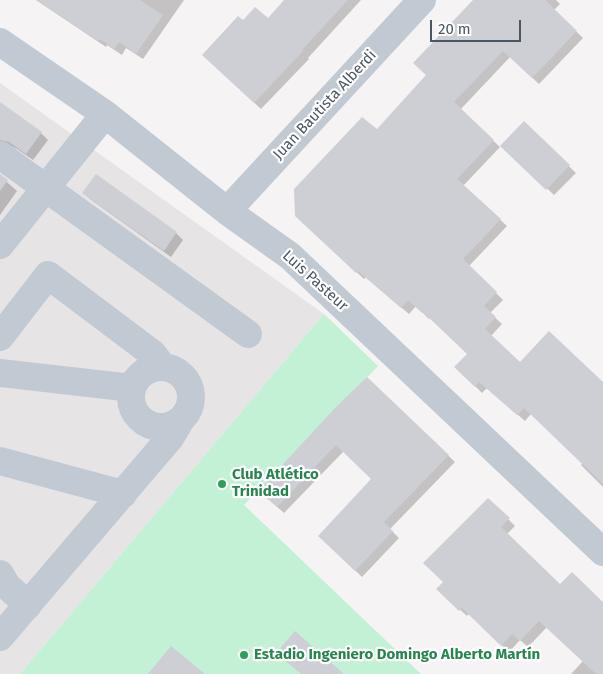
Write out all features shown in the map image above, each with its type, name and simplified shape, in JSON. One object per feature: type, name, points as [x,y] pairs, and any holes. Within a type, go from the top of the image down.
[{"type":"street","name":"Juan Bautista Alberdi","points":[[227,211],[422,0]]},
{"type":"street","name":"Luis Pasteur","points":[[0,42],[105,114],[227,211],[290,256],[603,552]]},
{"type":"street","points":[[0,245],[105,114]]},
{"type":"street","points":[[0,156],[248,334]]},
{"type":"street","points":[[0,337],[48,275],[153,354],[163,367]]},
{"type":"street","points":[[0,637],[170,438],[188,412],[192,399],[189,386],[182,374],[163,367],[156,367],[143,372],[132,388],[130,396],[132,409],[140,420],[152,427],[166,428],[179,423]]},
{"type":"street","points":[[0,372],[132,388]]},
{"type":"street","points":[[0,461],[122,494]]},
{"type":"street","points":[[0,574],[7,586],[28,605]]},
{"type":"shaded area","points":[[0,83],[324,314],[20,674],[0,674]]},
{"type":"green space","name":"Club Atlético Trinidad","points":[[324,314],[378,366],[244,505],[421,674],[20,674]]},
{"type":"building","points":[[37,0],[140,0],[163,15],[136,54],[119,42],[114,49],[100,39],[98,41]]},
{"type":"building","points":[[284,0],[348,0],[254,103],[202,55],[238,16],[243,20],[255,7],[268,18]]},
{"type":"building","points":[[473,0],[545,0],[577,31],[532,78],[503,51],[454,102],[494,140],[457,179],[501,219],[463,259],[497,292],[484,306],[496,317],[485,329],[520,362],[549,331],[603,382],[603,484],[524,408],[517,415],[479,382],[475,387],[454,367],[467,354],[423,312],[408,300],[401,308],[358,271],[356,273],[295,216],[294,189],[362,117],[377,129],[426,75],[413,63]]},
{"type":"building","points":[[0,102],[42,132],[26,154],[9,142],[0,140]]},
{"type":"building","points":[[524,121],[570,165],[546,190],[500,146]]},
{"type":"building","points":[[0,174],[8,180],[0,191]]},
{"type":"building","points":[[96,174],[177,232],[164,251],[82,193]]},
{"type":"building","points":[[367,377],[449,455],[384,522],[393,531],[355,571],[318,536],[371,479],[336,445],[277,507],[258,491],[336,407]]},
{"type":"building","points":[[488,498],[510,518],[501,527],[560,584],[572,572],[603,602],[603,674],[596,674],[539,621],[520,641],[512,634],[501,646],[462,608],[459,611],[436,589],[443,582],[423,563]]},
{"type":"building","points":[[295,631],[344,674],[301,674],[276,653]]},
{"type":"building","points":[[171,646],[205,674],[148,674]]},
{"type":"place","name":"Club Atlético Trinidad","points":[[222,484]]},
{"type":"place","name":"Estadio Ingeniero Domingo Alberto Martín","points":[[244,655]]}]
